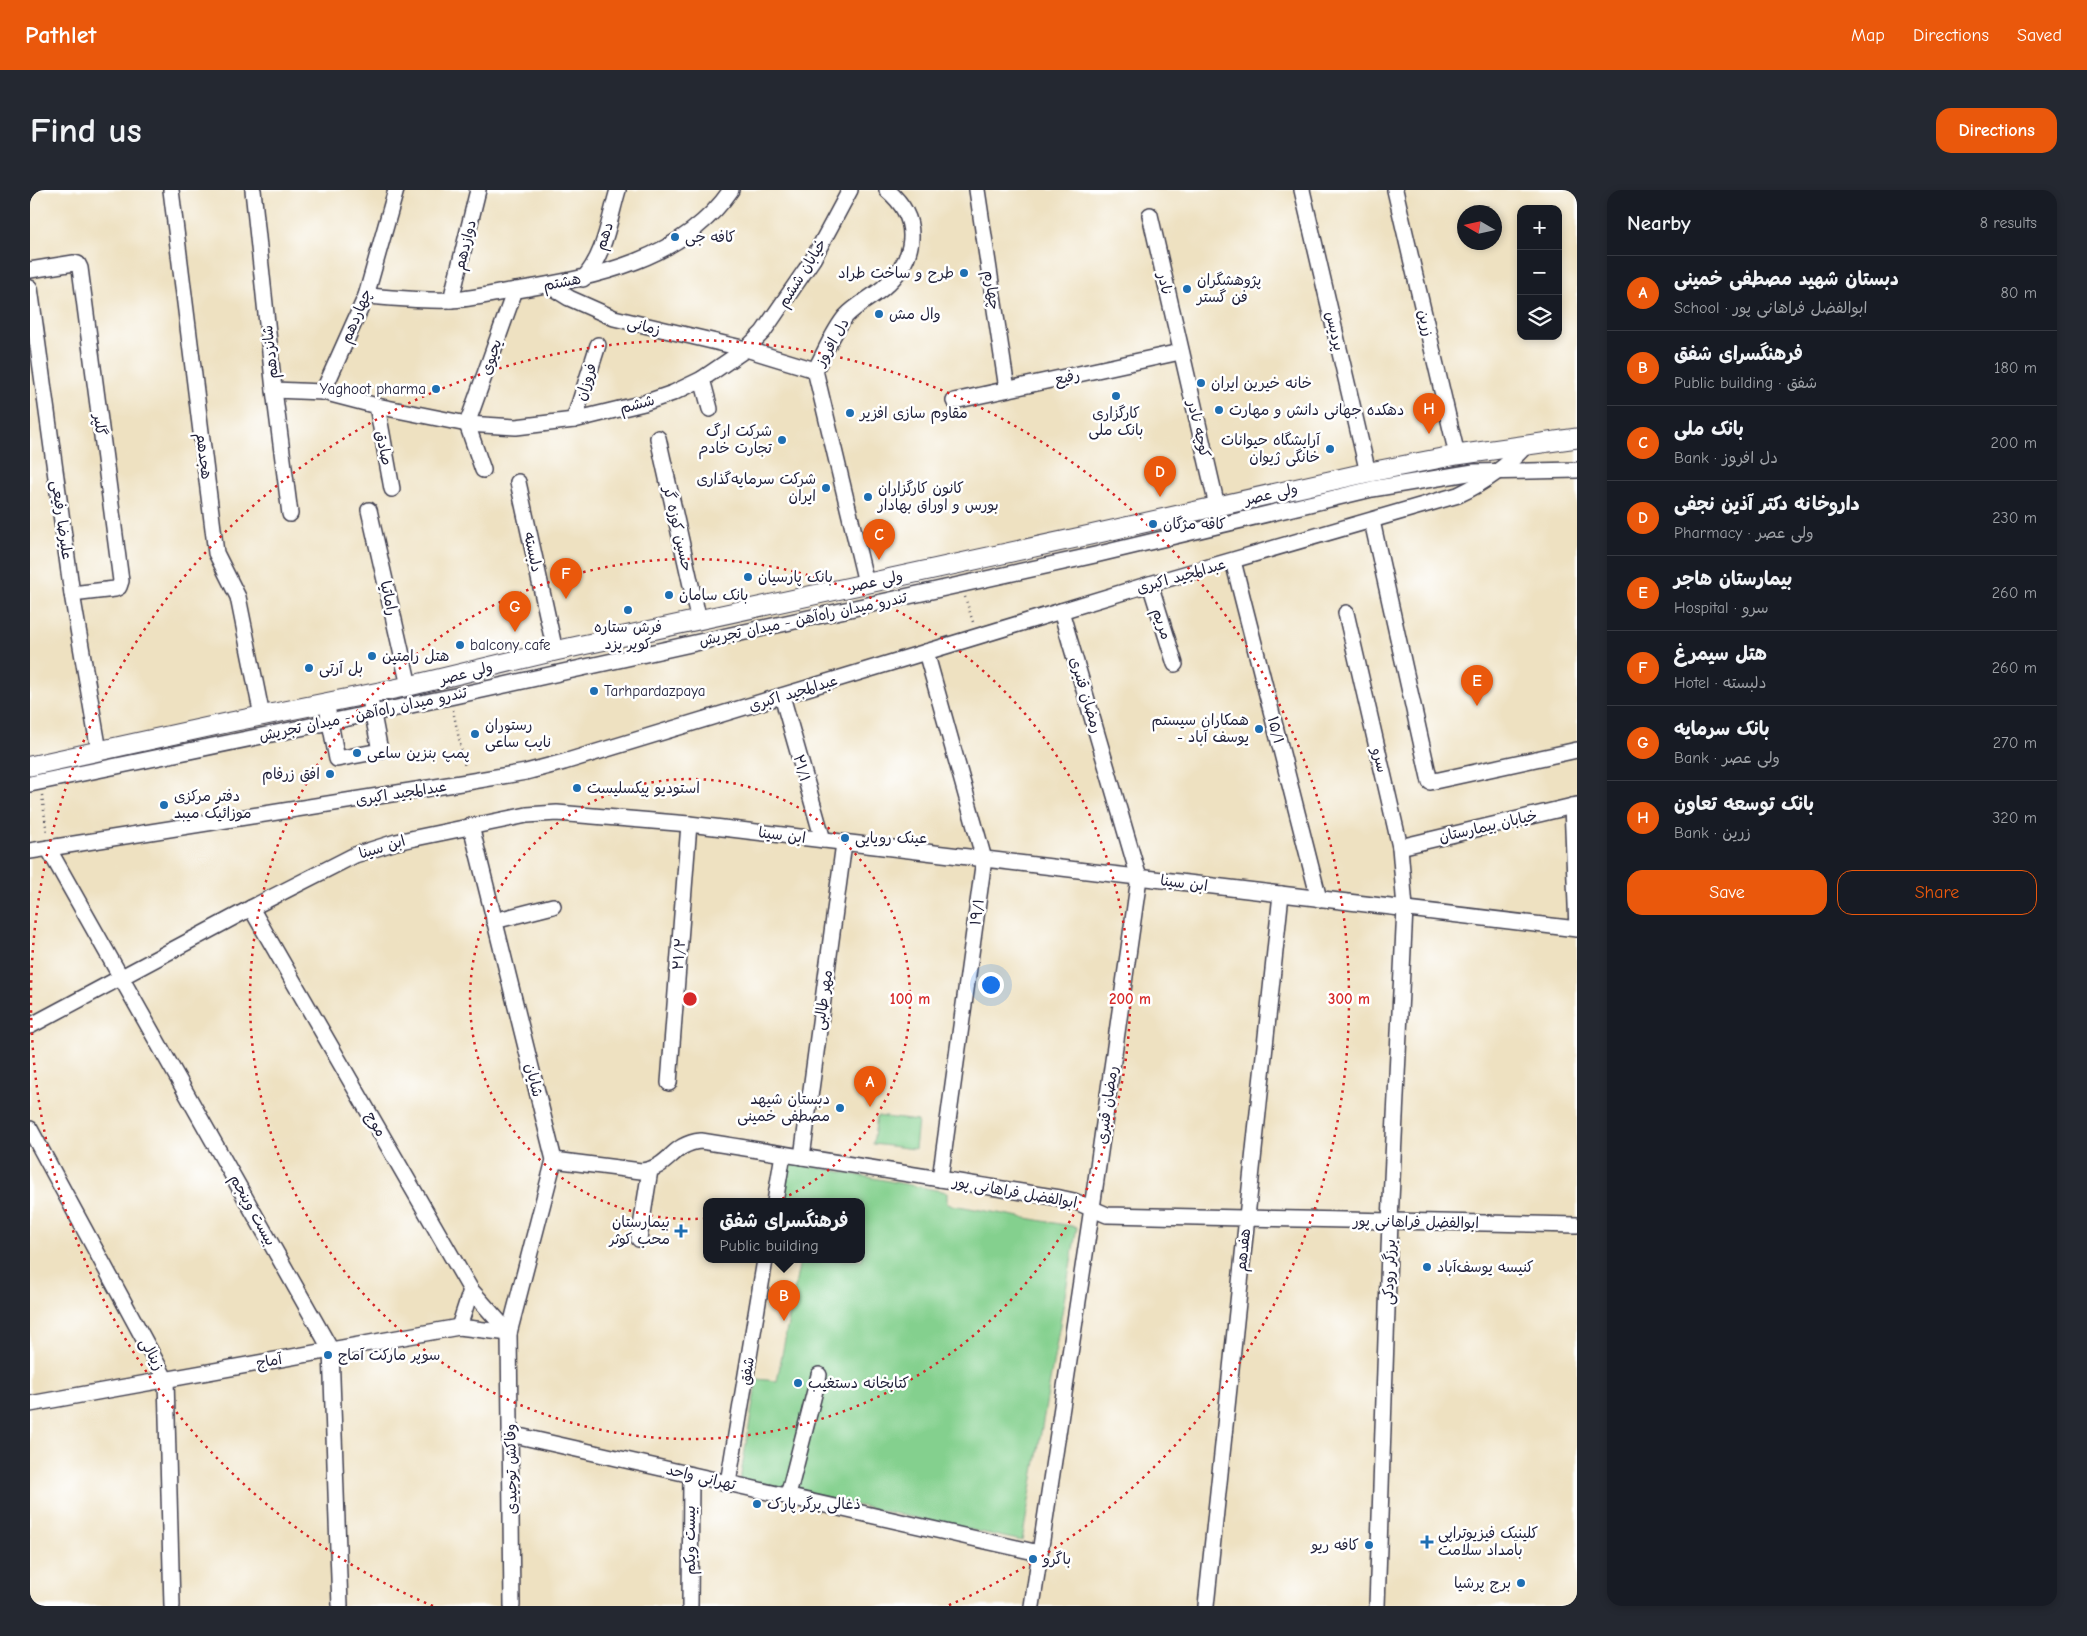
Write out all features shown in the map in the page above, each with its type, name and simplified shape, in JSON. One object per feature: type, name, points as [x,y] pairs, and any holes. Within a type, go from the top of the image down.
[{"type":"main road","name":"ولی عصر","points":[[30,766],[262,716],[328,712],[370,694],[555,651],[1090,536],[1368,473],[1457,455],[1577,438]]},
{"type":"street","name":"هجدهم","points":[[170,190],[216,553],[238,597],[262,716]]},
{"type":"street","name":"شانزدهم","points":[[253,190],[274,390],[290,514]]},
{"type":"street","name":"چهاردهم","points":[[323,392],[366,296],[396,190]]},
{"type":"street","name":"دوازدهم","points":[[451,300],[478,190]]},
{"type":"street","name":"دهم","points":[[583,279],[600,252],[618,190]]},
{"type":"street","name":"هشتم","points":[[366,296],[451,300],[583,279],[655,254],[681,239],[705,221],[732,190]]},
{"type":"street","name":"خیابان ششم","points":[[746,349],[762,332],[795,287],[813,259],[850,190]]},
{"type":"street","name":"دل افروز","points":[[866,583],[815,370],[846,317],[887,284],[901,267],[911,245],[911,231],[906,214],[897,198],[887,190]]},
{"type":"street","name":"چهارم","points":[[976,190],[1007,390]]},
{"type":"street","name":"پردیس","points":[[1302,190],[1368,473]]},
{"type":"street","name":"زرین","points":[[1395,190],[1457,455]]},
{"type":"street","name":"نادر","points":[[1150,215],[1180,352]]},
{"type":"street","name":"گلپر","points":[[30,270],[74,262],[78,264],[121,581],[119,587],[72,594]]},
{"type":"street","name":"زمانی","points":[[548,285],[576,302],[614,318],[637,325],[746,349],[815,370]]},
{"type":"street","name":"علیرضا رفیعی","points":[[30,288],[72,594],[99,752]]},
{"type":"street","name":"یحیوی","points":[[467,424],[515,290]]},
{"type":"street","name":"فروزان","points":[[574,420],[598,345]]},
{"type":"street","name":"ششم","points":[[323,392],[376,406],[467,424],[516,428],[574,420],[644,403],[673,393],[702,379],[746,349]]},
{"type":"street","name":"رفیع","points":[[954,401],[1180,352]]},
{"type":"street","name":"کوچه نادر","points":[[1180,352],[1217,506]]},
{"type":"street","points":[[702,379],[710,409]]},
{"type":"street","points":[[274,390],[323,392]]},
{"type":"street","name":"صادق","points":[[376,406],[392,489]]},
{"type":"street","points":[[467,424],[483,470]]},
{"type":"street","name":"حسین کوزه گر","points":[[658,438],[699,621]]},
{"type":"street","name":"عبدالمجید اکبری","points":[[30,851],[467,782],[526,772],[564,762],[1150,584],[1458,495],[1481,485],[1501,471],[1527,444]]},
{"type":"street","name":"تندرو میدان راه‌آهن - میدان تجریش","points":[[35,783],[328,712],[373,713],[450,697],[1095,555],[1372,490],[1474,472],[1577,470]]},
{"type":"street","name":"دلبسته","points":[[518,482],[555,651]]},
{"type":"street","name":"راماتیا","points":[[369,510],[409,686]]},
{"type":"street","points":[[1372,521],[1430,782],[1577,750]]},
{"type":"street","name":"۱۵/۱","points":[[1233,561],[1319,899]]},
{"type":"street","name":"مریم","points":[[1150,584],[1175,664]]},
{"type":"street","name":"رمضان قنبری","points":[[1032,1606],[1139,878],[1061,611]]},
{"type":"street","name":"سرو","points":[[1346,613],[1400,847],[1406,908]]},
{"type":"street","name":"۱۹/۱","points":[[926,652],[984,859],[940,1179]]},
{"type":"street","points":[[328,712],[337,759],[380,751],[370,694]]},
{"type":"street","name":"۲۱/۱","points":[[782,696],[822,840]]},
{"type":"street","points":[[1575,805],[1577,929]]},
{"type":"street","name":"خیابان بیمارستان","points":[[1400,847],[1575,805]]},
{"type":"street","name":"ابن سینا","points":[[30,1026],[251,908],[355,855],[396,842],[471,826],[527,815],[557,813],[688,824],[1577,929]]},
{"type":"street","name":"۲۱/۲","points":[[670,1083],[688,824]]},
{"type":"street","name":"شایان","points":[[471,826],[554,1160],[510,1333]]},
{"type":"street","name":"مهر طالبی","points":[[802,1157],[844,843]]},
{"type":"street","name":"بیست وپنجم","points":[[48,848],[331,1350],[340,1606]]},
{"type":"street","name":"هفدهم","points":[[1206,1606],[1281,894]]},
{"type":"street","points":[[494,921],[554,906]]},
{"type":"street","name":"موج","points":[[251,908],[471,1290],[510,1333]]},
{"type":"street","name":"برزگر رودکی","points":[[1377,1606],[1390,1221],[1406,908]]},
{"type":"street","name":"زینالی","points":[[30,1129],[166,1380],[172,1606]]},
{"type":"street","name":"ابوالفضل فراهانی پور","points":[[650,1170],[660,1166],[677,1149],[688,1142],[701,1141],[1060,1198],[1107,1215],[1577,1225]]},
{"type":"street","points":[[776,1198],[783,1154]]},
{"type":"street","points":[[554,1160],[641,1171],[650,1170],[639,1239]]},
{"type":"street","name":"شفق","points":[[728,1483],[765,1263]]},
{"type":"street","points":[[460,1327],[471,1290]]},
{"type":"street","name":"آماج","points":[[30,1404],[460,1327],[510,1333]]},
{"type":"street","name":"وفاکش توحیدی","points":[[510,1333],[512,1606]]},
{"type":"street","points":[[786,1496],[790,1488],[809,1419],[818,1375]]},
{"type":"street","name":"تهرانی واحد","points":[[510,1434],[1039,1553]]},
{"type":"street","name":"بیست‌ ویکم","points":[[690,1606],[691,1474]]},
{"type":"path","points":[[965,596],[978,636]]},
{"type":"path","points":[[450,697],[467,782]]},
{"type":"path","points":[[35,783],[48,848]]},
{"type":"green space","points":[[877,1116],[918,1121],[915,1149],[873,1144]]},
{"type":"green space","points":[[789,1162],[947,1192],[947,1204],[1077,1227],[1022,1541],[740,1480],[757,1379],[777,1381],[799,1263],[865,1263],[865,1198],[784,1198]]},
{"type":"place","name":"کافه جی","points":[[675,237]]},
{"type":"place","name":"طرح و ساخت طراد","points":[[964,273]]},
{"type":"place","name":"پژوهشگران فن گستر","points":[[1187,289]]},
{"type":"place","name":"وال مش","points":[[879,314]]},
{"type":"place","name":"خانه خیرین ایران","points":[[1201,383]]},
{"type":"place","name":"Yaghoot pharma","points":[[436,389]]},
{"type":"place","name":"کارگزاری بانک ملی","points":[[1116,396]]},
{"type":"place","name":"دهکده جهانی دانش و مهارت","points":[[1219,410]]},
{"type":"place","name":"مقاوم سازی افزیر","points":[[850,413]]},
{"type":"place","name":"بانک توسعه تعاون","points":[[1429,434]]},
{"type":"place","name":"شرکت ارگ تجارت خادم","points":[[782,440]]},
{"type":"place","name":"آرایشگاه حیوانات خانگی ژیوان","points":[[1330,449]]},
{"type":"place","name":"شركت سرمايه‌گذاری ايران","points":[[826,488]]},
{"type":"place","name":"کانون کارگزاران بورس و اوراق بهادار","points":[[868,497]]},
{"type":"place","name":"داروخانه دکتر آذین نجفی","points":[[1160,497]]},
{"type":"place","name":"کافه مژگان","points":[[1153,524]]},
{"type":"place","name":"بانک ملی","points":[[879,560]]},
{"type":"place","name":"بانک پارسیان","points":[[748,577]]},
{"type":"place","name":"بانک سامان","points":[[669,595]]},
{"type":"place","name":"هتل سیمرغ","points":[[566,599]]},
{"type":"place","name":"فرش ستاره کویر یزد","points":[[628,610]]},
{"type":"place","name":"بانک سرمایه","points":[[515,632]]},
{"type":"place","name":"balcony cafe","points":[[460,645]]},
{"type":"place","name":"هتل رامتین","points":[[372,656]]},
{"type":"place","name":"بل آرتی","points":[[309,668]]},
{"type":"place","name":"Tarhpardazpaya","points":[[594,691]]},
{"type":"place","name":"بیمارستان هاجر","points":[[1477,706]]},
{"type":"place","name":"همکاران سیستم - یوسف آباد","points":[[1259,729]]},
{"type":"place","name":"رستوران نایب ساعی","points":[[475,734]]},
{"type":"place","name":"پمپ بنزین ساعی","points":[[357,753]]},
{"type":"place","name":"افق زرفام","points":[[330,774]]},
{"type":"place","name":"استودیو پیکسلیست","points":[[577,788]]},
{"type":"place","name":"دفتر مرکزی موزائیک میبد","points":[[164,805]]},
{"type":"place","name":"عینک رویایی","points":[[845,838]]},
{"type":"place","name":"دبستان شهید مصطفی خمینی","points":[[870,1107]]},
{"type":"place","name":"دبستان شیهد مصطفی خمینی","points":[[840,1108]]},
{"type":"place","name":"بیمارستان محب کوثر","points":[[681,1231]]},
{"type":"place","name":"کنیسه یوسف‌آباد","points":[[1427,1267]]},
{"type":"place","name":"فرهنگسرای شفق","points":[[784,1321]]},
{"type":"place","name":"سوپر مارکت آماج","points":[[328,1355]]},
{"type":"place","name":"کتابخانه دستغیب","points":[[798,1383]]},
{"type":"place","name":"ذغالی برگر پارک","points":[[757,1504]]},
{"type":"place","name":"کلینیک فیزیوتراپی بامداد سلامت","points":[[1427,1542]]},
{"type":"place","name":"کافه ریو","points":[[1369,1545]]},
{"type":"place","name":"باگرو","points":[[1033,1559]]},
{"type":"place","name":"برج پرشیا","points":[[1521,1583]]}]
